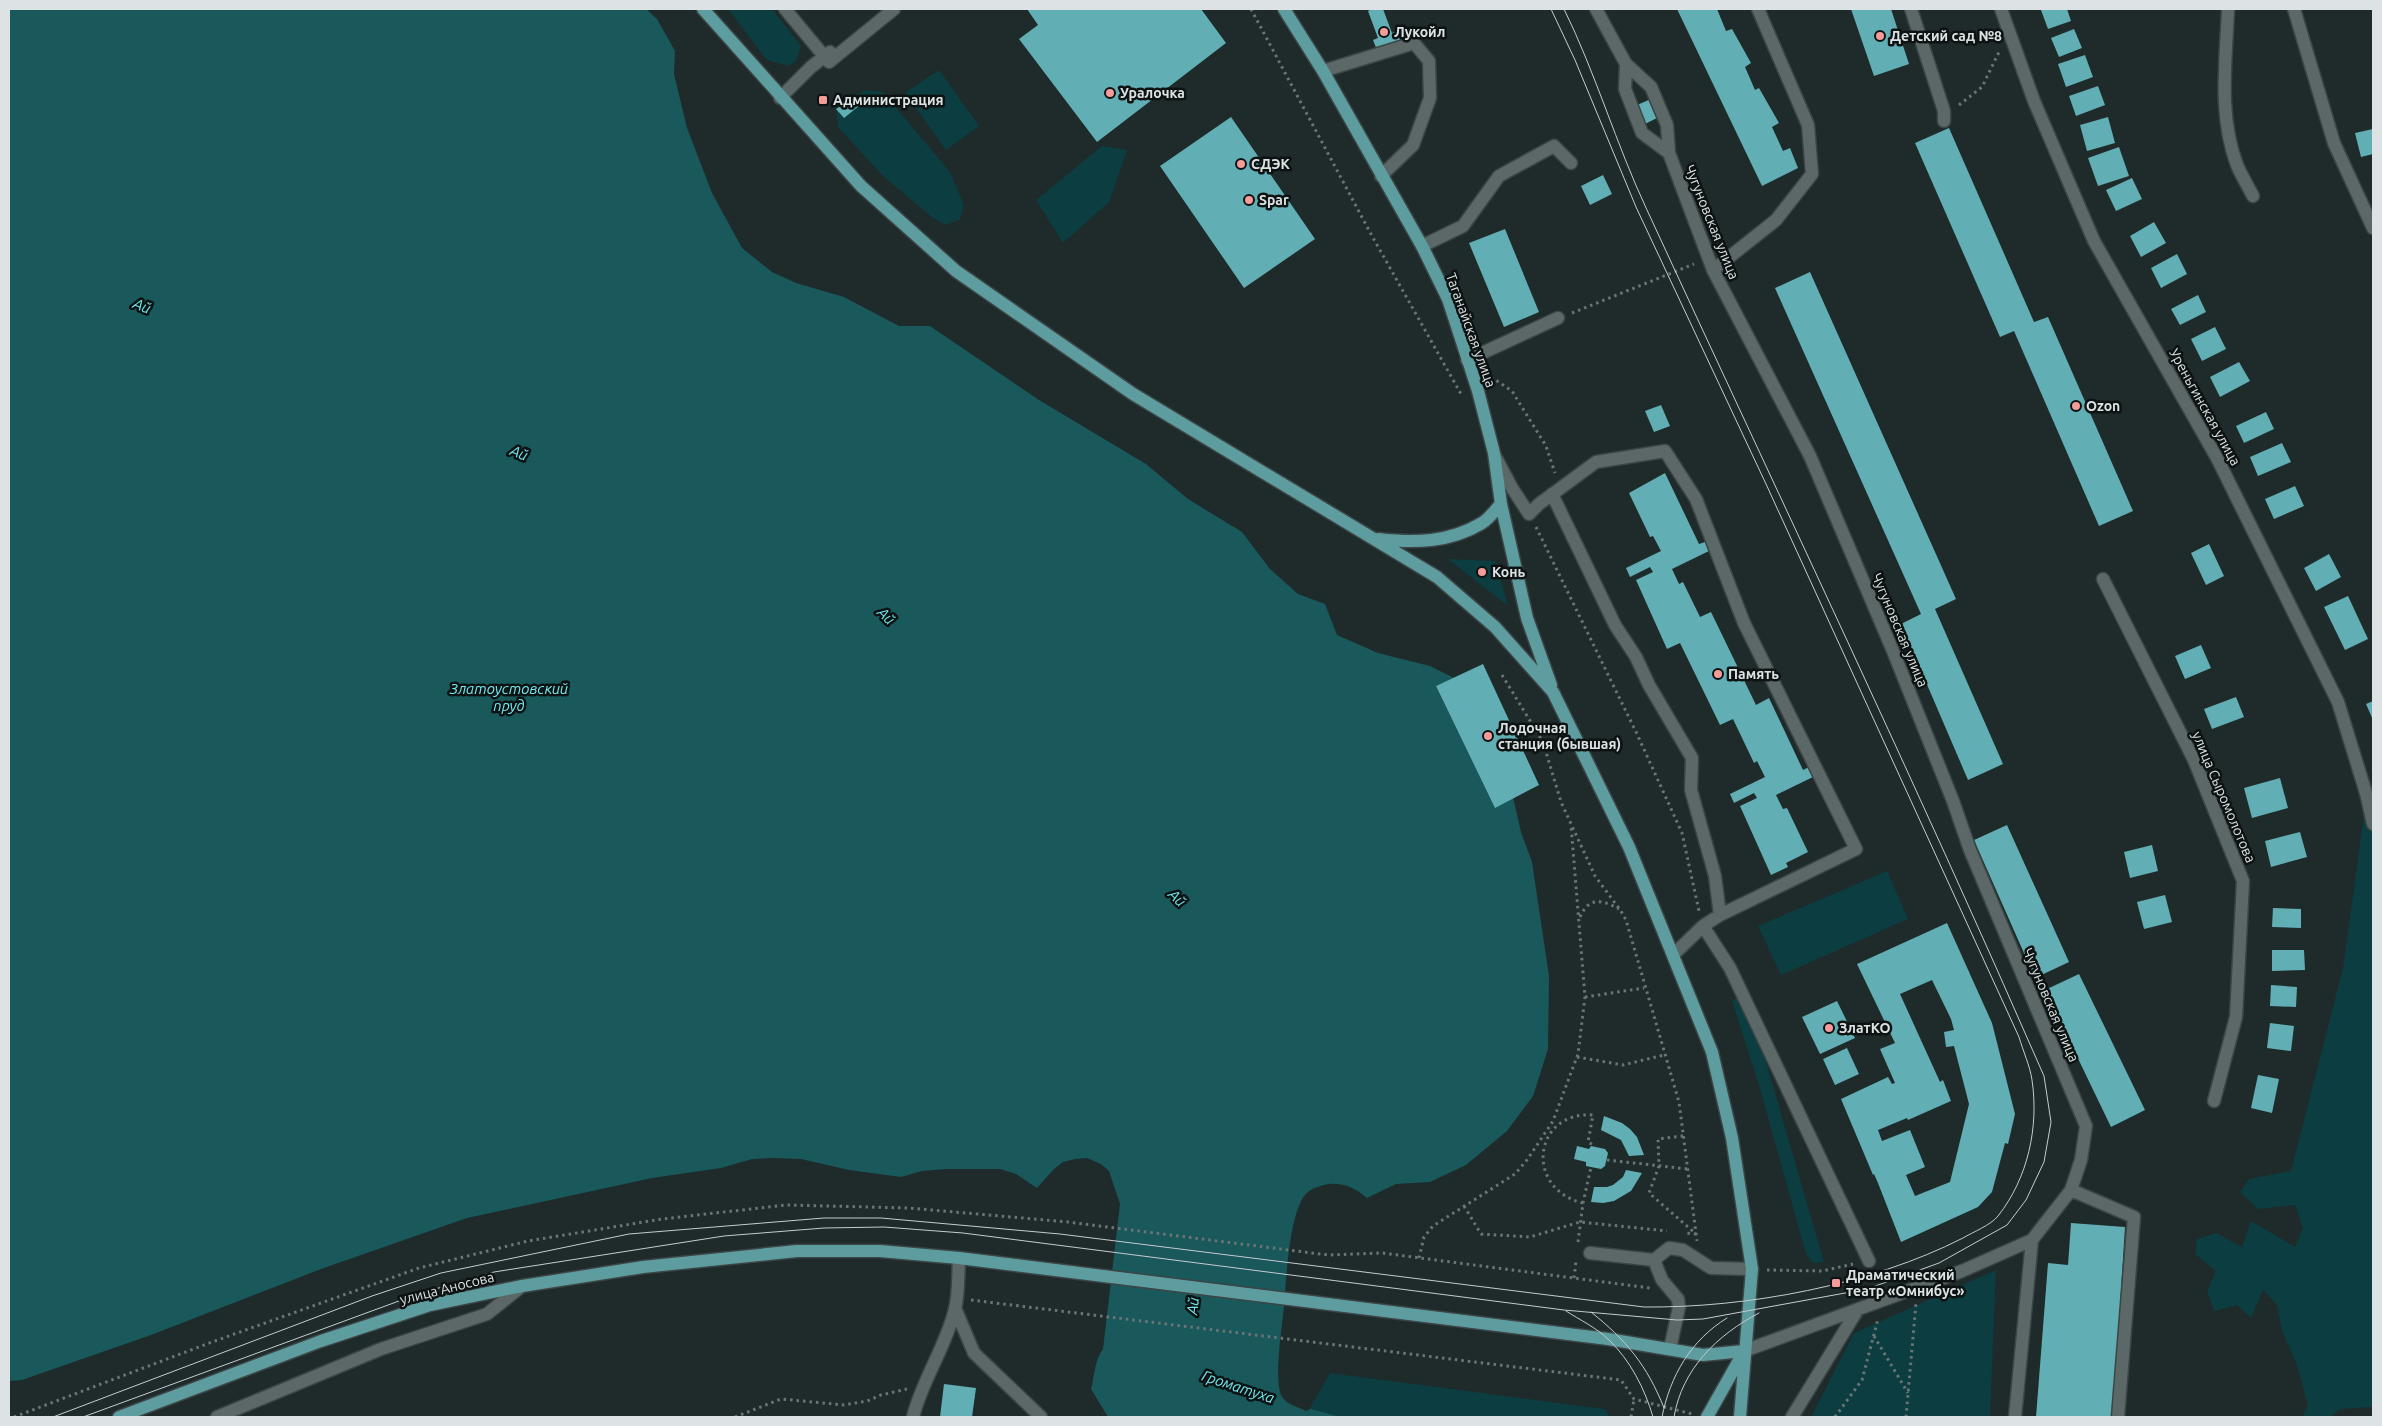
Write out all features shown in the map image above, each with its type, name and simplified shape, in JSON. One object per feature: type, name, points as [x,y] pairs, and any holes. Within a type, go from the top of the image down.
[{"type":"main road","points":[[703,9],[780,98],[861,186],[956,271],[1132,394],[1437,577],[1495,627],[1553,692],[1629,847],[1674,954],[1712,1052],[1732,1138],[1752,1269],[1740,1417]]},
{"type":"main road","name":"Таганайская улица","points":[[1284,9],[1323,71],[1422,246],[1448,300],[1468,360],[1494,454],[1501,504],[1527,618],[1553,692]]},
{"type":"main road","points":[[1372,539],[1407,542],[1448,539],[1483,523],[1501,504]]},
{"type":"main road","name":"улица Аносова","points":[[119,1417],[321,1341],[430,1305],[522,1286],[642,1267],[797,1251],[880,1251],[959,1258],[1626,1341],[1702,1355],[1744,1351]]},
{"type":"main road","points":[[1708,1417],[1744,1351]]},
{"type":"street","points":[[785,9],[829,62],[894,9]]},
{"type":"street","points":[[780,98],[824,56],[883,9]]},
{"type":"street","name":"Чугуновская улица","points":[[1596,9],[1626,64],[1651,87],[1667,125],[1669,153],[1713,270],[1810,456],[1893,651],[1953,801],[1970,850],[2086,1126],[2080,1160],[2070,1190]]},
{"type":"street","points":[[1713,270],[1776,220],[1812,174],[1808,125],[1758,9]]},
{"type":"street","points":[[1911,9],[1944,116]]},
{"type":"street","name":"Уреньгинская улица","points":[[2001,9],[2034,100],[2094,241],[2217,458],[2338,702],[2366,793],[2373,824]]},
{"type":"street","points":[[2228,9],[2224,100],[2227,126],[2237,165],[2253,196]]},
{"type":"street","points":[[2294,9],[2334,143],[2373,228]]},
{"type":"street","points":[[1323,71],[1414,43],[1429,61],[1430,98],[1413,146],[1381,176]]},
{"type":"street","name":"Чугуновская улица","points":[[1626,64],[1625,89],[1642,133],[1669,153]]},
{"type":"street","points":[[1422,246],[1463,226],[1500,176],[1554,146],[1571,163]]},
{"type":"street","points":[[1468,360],[1558,318]]},
{"type":"street","points":[[1494,454],[1512,488],[1530,514],[1556,491],[1596,462],[1665,451],[1696,499],[1744,623],[1856,849],[1720,915],[1703,926],[1674,954]]},
{"type":"street","points":[[1556,491],[1616,625],[1636,656],[1650,685],[1692,758],[1691,790],[1715,876],[1720,915]]},
{"type":"street","name":"улица Сыромолотова","points":[[2103,579],[2194,760],[2243,881],[2236,1017],[2214,1101]]},
{"type":"street","points":[[1703,926],[1730,968],[1869,1261]]},
{"type":"street","points":[[1744,1351],[1962,1271],[2032,1240],[2070,1190],[2134,1217],[2118,1417]]},
{"type":"street","points":[[2015,1417],[2032,1240]]},
{"type":"street","points":[[1584,1251],[1654,1260],[1669,1248],[1683,1250],[1711,1268],[1752,1269]]},
{"type":"street","points":[[913,1417],[918,1395],[934,1364],[956,1303],[959,1258]]},
{"type":"street","points":[[1654,1260],[1662,1280],[1678,1299],[1679,1307],[1670,1349]]},
{"type":"street","points":[[217,1417],[381,1349],[487,1314],[522,1286]]},
{"type":"street","points":[[956,1303],[974,1353],[1041,1417]]},
{"type":"street","points":[[1792,1417],[1858,1309]]},
{"type":"path","points":[[1251,9],[1372,236],[1466,403]]},
{"type":"path","points":[[1944,116],[1982,87],[1997,61],[2002,46]]},
{"type":"path","points":[[1558,318],[1708,258]]},
{"type":"path","points":[[1447,369],[1468,360]]},
{"type":"path","points":[[1490,376],[1512,391],[1546,446],[1556,491]]},
{"type":"path","points":[[1530,514],[1638,734],[1682,833],[1703,926]]},
{"type":"path","points":[[1502,675],[1543,742],[1561,802],[1595,876],[1621,911],[1679,1102],[1700,1262]]},
{"type":"path","points":[[1419,1258],[1424,1237],[1433,1226],[1515,1174],[1527,1160],[1553,1121],[1577,1057],[1585,997],[1570,822]]},
{"type":"path","points":[[1579,918],[1584,907],[1594,901],[1609,903],[1621,911]]},
{"type":"path","points":[[1585,997],[1644,988]]},
{"type":"path","points":[[1577,1057],[1624,1065],[1664,1055]]},
{"type":"path","points":[[1583,1203],[1563,1196],[1551,1184],[1544,1170],[1544,1149],[1554,1129],[1573,1116],[1584,1114],[1593,1115],[1588,1142],[1595,1146]]},
{"type":"path","points":[[1684,1136],[1658,1139],[1658,1166],[1649,1193],[1696,1234]]},
{"type":"path","points":[[1607,1160],[1688,1170]]},
{"type":"path","points":[[1584,1251],[1580,1222],[1591,1167]]},
{"type":"path","points":[[14,1417],[212,1342],[419,1268],[528,1240],[662,1219],[786,1205],[909,1208],[1068,1222],[1328,1255],[1382,1253],[1671,1290]]},
{"type":"path","points":[[1464,1206],[1481,1234],[1530,1237],[1580,1222],[1696,1234]]},
{"type":"path","points":[[1574,1278],[1576,1260]]},
{"type":"path","points":[[1752,1269],[1822,1271],[1869,1261]]},
{"type":"path","points":[[1906,1417],[1917,1300],[1908,1303]]},
{"type":"path","points":[[956,1303],[1057,1309],[1621,1380],[1634,1399],[1708,1417]]},
{"type":"path","points":[[1834,1417],[1862,1380],[1880,1311]]},
{"type":"path","points":[[1874,1335],[1908,1394]]},
{"type":"path","points":[[735,1417],[781,1398],[844,1406],[914,1387]]},
{"type":"path","points":[[1631,1417],[1634,1399]]},
{"type":"shaded area","points":[[728,9],[772,9],[801,46],[796,61],[788,66],[767,60]]},
{"type":"shaded area","points":[[939,70],[979,126],[946,150],[905,93]]},
{"type":"shaded area","points":[[865,90],[883,92],[950,172],[964,205],[960,219],[946,225],[934,219],[882,175],[838,127],[836,109]]},
{"type":"shaded area","points":[[1102,146],[1127,150],[1109,202],[1063,243],[1036,200]]},
{"type":"shaded area","points":[[1448,559],[1495,561],[1508,606]]},
{"type":"shaded area","points":[[2365,807],[2373,833],[2373,1407],[2340,1409],[2330,1417],[2302,1417],[2308,1406],[2297,1365],[2282,1331],[2277,1305],[2263,1290],[2251,1318],[2237,1305],[2214,1311],[2207,1291],[2216,1271],[2195,1254],[2197,1239],[2216,1233],[2242,1247],[2251,1221],[2295,1247],[2303,1228],[2295,1205],[2258,1209],[2240,1192],[2249,1179],[2291,1171],[2343,968]]},
{"type":"shaded area","points":[[1887,871],[1908,919],[1781,975],[1758,926]]},
{"type":"shaded area","points":[[1741,996],[1759,1038],[1824,1262],[1813,1263],[1806,1254],[1759,1085],[1732,1001]]},
{"type":"shaded area","points":[[1996,1270],[1990,1417],[1811,1417],[1854,1333]]},
{"type":"shaded area","points":[[1330,1373],[1605,1409],[1610,1417],[1305,1417]]},
{"type":"water","name":"Златоустовский пруд","points":[[9,9],[646,9],[657,19],[675,51],[674,74],[687,128],[712,193],[742,248],[772,272],[796,283],[844,297],[899,326],[930,326],[1039,400],[1146,464],[1188,499],[1242,532],[1270,569],[1298,594],[1325,604],[1337,635],[1378,653],[1430,666],[1454,678],[1436,686],[1495,807],[1513,797],[1521,832],[1532,862],[1549,976],[1548,1049],[1533,1096],[1507,1131],[1466,1165],[1430,1182],[1396,1184],[1367,1198],[1350,1187],[1340,1184],[1329,1184],[1308,1192],[1302,1200],[1293,1229],[1287,1264],[1279,1352],[1279,1387],[1285,1401],[1292,1405],[1306,1411],[1311,1409],[1340,1417],[1108,1417],[1091,1389],[1096,1363],[1103,1349],[1120,1204],[1109,1171],[1101,1164],[1087,1158],[1063,1162],[1037,1188],[1016,1174],[1000,1169],[946,1169],[922,1171],[901,1177],[849,1170],[801,1159],[772,1158],[752,1159],[721,1168],[652,1178],[467,1218],[321,1269],[151,1335],[22,1380],[9,1381]]},
{"type":"building","name":"Уралочка","points":[[1027,9],[1201,9],[1226,43],[1097,142],[1019,39],[1038,25]]},
{"type":"building","name":"Лукойл","points":[[1383,9],[1392,33],[1397,31],[1403,46],[1379,55],[1373,40],[1378,38],[1368,11]]},
{"type":"building","points":[[1677,9],[1717,9],[1726,31],[1732,29],[1751,63],[1745,67],[1755,90],[1759,88],[1779,123],[1772,127],[1783,151],[1790,148],[1798,168],[1762,186]]},
{"type":"building","name":"Детский сад №8","points":[[1851,9],[1891,9],[1909,64],[1874,76]]},
{"type":"building","points":[[2067,9],[2071,21],[2048,29],[2041,10]]},
{"type":"building","points":[[2074,29],[2082,48],[2059,57],[2051,38]]},
{"type":"building","points":[[2085,55],[2093,77],[2066,87],[2058,64]]},
{"type":"building","points":[[2098,86],[2105,105],[2076,116],[2069,96]]},
{"type":"building","points":[[855,96],[859,106],[844,118],[836,109]]},
{"type":"building","points":[[1651,99],[1659,117],[1645,124],[1637,105]]},
{"type":"building","points":[[1231,117],[1315,239],[1244,288],[1160,166]]},
{"type":"building","points":[[2108,117],[2115,143],[2087,151],[2080,125]]},
{"type":"building","points":[[1949,128],[2034,322],[2048,317],[2133,511],[2099,526],[2014,331],[2000,337],[1915,143]]},
{"type":"building","points":[[2373,129],[2373,154],[2361,157],[2355,133]]},
{"type":"building","points":[[2119,147],[2129,176],[2098,186],[2088,158]]},
{"type":"building","points":[[1603,175],[1612,194],[1590,205],[1581,186]]},
{"type":"building","points":[[2132,178],[2142,199],[2116,211],[2106,190]]},
{"type":"building","points":[[2154,222],[2166,243],[2141,257],[2130,236]]},
{"type":"building","points":[[1505,229],[1539,312],[1504,327],[1469,243]]},
{"type":"building","points":[[2177,254],[2187,274],[2161,288],[2151,268]]},
{"type":"building","points":[[1810,272],[1956,599],[1935,609],[2003,764],[1968,780],[1901,624],[1921,614],[1775,288]]},
{"type":"building","points":[[2198,295],[2206,312],[2180,325],[2171,309]]},
{"type":"building","points":[[2215,327],[2226,349],[2202,361],[2191,339]]},
{"type":"building","points":[[2239,362],[2250,381],[2220,397],[2210,377]]},
{"type":"building","points":[[1661,405],[1670,426],[1654,432],[1645,411]]},
{"type":"building","points":[[2266,412],[2274,429],[2244,443],[2236,426]]},
{"type":"building","points":[[2282,443],[2291,462],[2258,476],[2250,457]]},
{"type":"building","points":[[1665,473],[1699,544],[1705,542],[1709,551],[1672,569],[1679,584],[1683,582],[1700,617],[1711,612],[1756,705],[1769,698],[1803,770],[1809,767],[1813,777],[1776,795],[1783,809],[1787,808],[1808,852],[1786,863],[1788,867],[1771,875],[1740,806],[1757,798],[1754,793],[1734,803],[1730,794],[1765,777],[1757,761],[1754,763],[1733,719],[1720,725],[1680,643],[1667,649],[1636,580],[1653,572],[1650,567],[1630,577],[1626,568],[1661,551],[1653,536],[1650,537],[1629,493]]},
{"type":"building","points":[[2295,486],[2304,506],[2274,519],[2265,499]]},
{"type":"building","points":[[2209,544],[2224,576],[2206,585],[2191,553]]},
{"type":"building","points":[[2329,554],[2341,577],[2316,591],[2304,568]]},
{"type":"building","points":[[2348,596],[2368,639],[2345,650],[2324,607]]},
{"type":"building","points":[[2201,645],[2211,668],[2185,679],[2175,656]]},
{"type":"building","name":"Лодочная станция (бывшая)","points":[[1483,664],[1539,785],[1495,808],[1436,686]]},
{"type":"building","points":[[2236,697],[2244,717],[2212,729],[2204,709]]},
{"type":"building","points":[[2373,701],[2373,720],[2366,704]]},
{"type":"building","points":[[2280,778],[2288,808],[2252,818],[2244,788]]},
{"type":"building","points":[[2007,825],[2069,962],[2035,978],[1974,840]]},
{"type":"building","points":[[2300,832],[2307,857],[2271,867],[2265,841]]},
{"type":"building","points":[[2152,845],[2158,871],[2130,878],[2124,852]]},
{"type":"building","points":[[2165,895],[2172,922],[2144,929],[2137,902]]},
{"type":"building","points":[[2273,908],[2301,909],[2301,928],[2272,927]]},
{"type":"building","points":[[1947,923],[1992,1023],[2015,1114],[2008,1144],[2005,1143],[1992,1192],[1978,1207],[1901,1242],[1878,1183],[1841,1099],[1888,1077],[1892,1084],[1895,1083],[1880,1049],[1895,1043],[1857,964]],"holes":[[[1932,980],[1951,1019],[1954,1030],[1944,1032],[1946,1047],[1954,1046],[1969,1104],[1950,1182],[1915,1196],[1906,1175],[1925,1167],[1910,1130],[1882,1141],[1878,1130],[1907,1118],[1908,1120],[1951,1101],[1943,1080],[1940,1082],[1900,994]]]},
{"type":"building","points":[[2272,950],[2304,950],[2305,970],[2272,971]]},
{"type":"building","points":[[2079,974],[2145,1110],[2111,1127],[2045,990]]},
{"type":"building","points":[[2271,985],[2297,987],[2296,1007],[2270,1006]]},
{"type":"building","name":"ЗлатКО","points":[[1837,1001],[1855,1038],[1820,1054],[1802,1017]]},
{"type":"building","points":[[2270,1023],[2294,1026],[2291,1051],[2267,1048]]},
{"type":"building","points":[[1847,1048],[1859,1074],[1835,1085],[1823,1059]]},
{"type":"building","points":[[2258,1075],[2279,1079],[2272,1113],[2251,1108]]},
{"type":"building","points":[[1604,1116],[1622,1123],[1630,1129],[1637,1137],[1644,1155],[1629,1156],[1621,1140],[1601,1130]]},
{"type":"building","points":[[1577,1146],[1589,1149],[1591,1146],[1605,1149],[1608,1153],[1605,1166],[1601,1169],[1586,1166],[1586,1162],[1574,1159]]},
{"type":"building","points":[[1626,1170],[1642,1173],[1631,1191],[1614,1201],[1603,1203],[1591,1202],[1594,1187],[1613,1185],[1623,1177]]},
{"type":"building","points":[[2071,1223],[2125,1227],[2113,1417],[2036,1417],[2048,1263],[2068,1265]]},
{"type":"building","points":[[944,1384],[976,1388],[972,1417],[940,1417]]},
{"type":"tram line","points":[[53,1417],[372,1296],[441,1273],[629,1234],[824,1218],[881,1218],[1060,1234],[1644,1307],[1684,1306],[1766,1298],[1849,1281],[1889,1269],[1927,1254],[1963,1238],[1995,1219],[2008,1201],[2024,1169],[2032,1134],[2034,1116],[2032,1080],[2019,1037],[1766,484],[1636,207],[1575,60],[1551,9]]},
{"type":"tram line","points":[[83,1417],[418,1294],[494,1272],[724,1236],[824,1228],[884,1227],[963,1233],[1564,1310],[1677,1320],[1703,1319],[1867,1289],[1939,1263],[2007,1225],[2026,1200],[2044,1162],[2051,1122],[2044,1076],[1898,750],[1647,210],[1564,9]]},
{"type":"tram line","points":[[1566,1311],[1588,1324],[1617,1348],[1636,1376],[1646,1396],[1653,1417]]},
{"type":"tram line","points":[[1591,1312],[1615,1333],[1634,1354],[1643,1366],[1664,1408]]},
{"type":"tram line","points":[[1674,1417],[1678,1400],[1685,1384],[1693,1369],[1704,1355],[1729,1332],[1759,1313]]},
{"type":"tram line","points":[[1662,1417],[1670,1387],[1684,1360],[1703,1337],[1727,1318]]},
{"type":"place","name":"Лукойл","points":[[1384,32]]},
{"type":"place","name":"Детский сад №8","points":[[1880,36]]},
{"type":"place","name":"Уралочка","points":[[1110,93]]},
{"type":"place","name":"Администрация","points":[[823,100]]},
{"type":"place","name":"СДЭК","points":[[1241,164]]},
{"type":"place","name":"Spar","points":[[1249,200]]},
{"type":"place","name":"Ozon","points":[[2076,406]]},
{"type":"place","name":"Конь","points":[[1482,572]]},
{"type":"place","name":"Память","points":[[1718,674]]},
{"type":"place","name":"Лодочная станция (бывшая)","points":[[1488,736]]},
{"type":"place","name":"ЗлатКО","points":[[1829,1028]]},
{"type":"place","name":"Драматический театр «Омнибус»","points":[[1836,1283]]},
{"type":"water label","name":"Ай","points":[[142,306]]},
{"type":"water label","name":"Ай","points":[[519,453]]},
{"type":"water label","name":"Ай","points":[[886,616]]},
{"type":"water label","name":"Ай","points":[[1177,898]]},
{"type":"water label","name":"Ай","points":[[1193,1306]]},
{"type":"water label","name":"Громатуха","points":[[1238,1387]]}]
